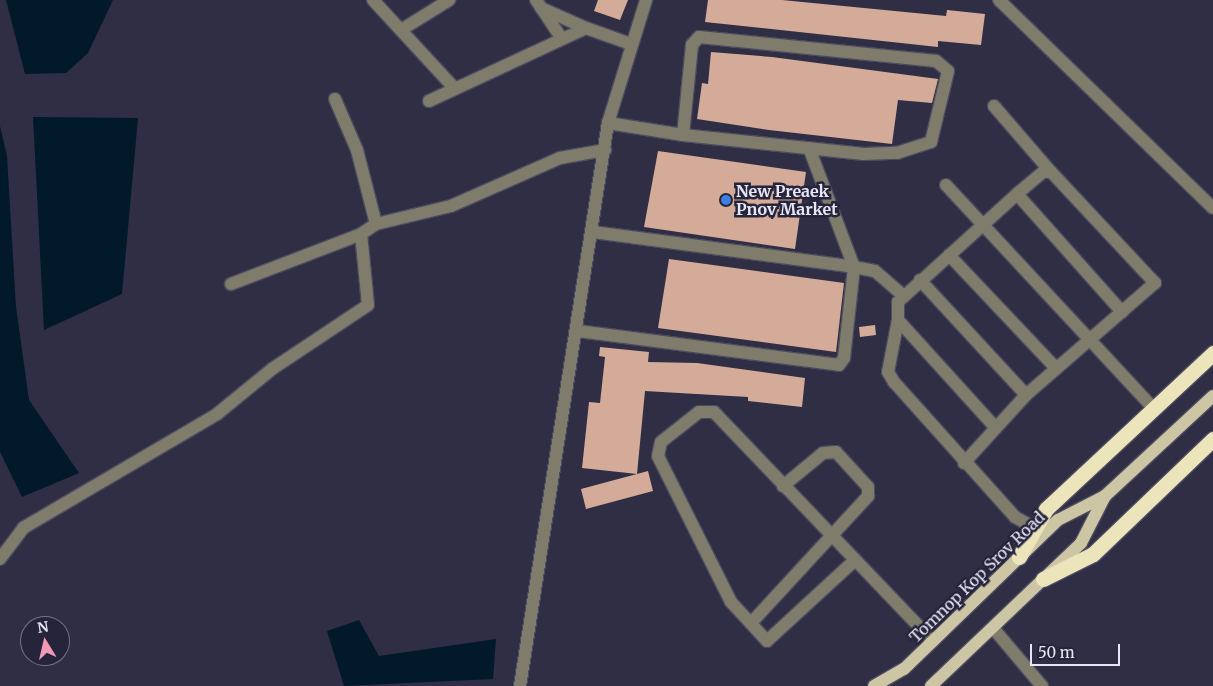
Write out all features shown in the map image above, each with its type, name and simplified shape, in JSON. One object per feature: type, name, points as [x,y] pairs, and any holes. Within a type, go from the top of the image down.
[{"type":"highway","points":[[1019,557],[1046,509],[1152,406],[1213,353]]},
{"type":"highway","points":[[1043,579],[1093,554],[1213,440]]},
{"type":"main road","name":"Tomnop Kop Srov Road","points":[[1199,405],[1213,384]]},
{"type":"main road","name":"Tomnop Kop Srov Road","points":[[874,686],[904,669],[1058,520],[1105,496],[1199,405],[1213,396]]},
{"type":"main road","name":"Tomnop Kop Srov Road","points":[[931,686],[1081,543],[1105,496]]},
{"type":"street","points":[[373,0],[455,89]]},
{"type":"street","points":[[401,30],[449,0]]},
{"type":"street","points":[[520,686],[578,331],[608,123],[646,0]]},
{"type":"street","points":[[999,0],[1213,208]]},
{"type":"street","points":[[538,4],[586,28],[631,44]]},
{"type":"street","points":[[538,4],[562,39]]},
{"type":"street","points":[[429,101],[586,28]]},
{"type":"street","points":[[608,123],[683,134],[864,154],[924,147],[936,131],[948,71],[945,65],[700,37],[692,45],[683,134]]},
{"type":"street","points":[[335,99],[357,150],[376,224]]},
{"type":"street","points":[[964,463],[994,426],[1026,394],[1153,287],[1153,277],[1050,172],[994,106]]},
{"type":"street","points":[[578,331],[839,365],[844,358],[854,267],[809,148]]},
{"type":"street","points":[[231,284],[361,234],[376,224],[451,206],[560,158],[605,150]]},
{"type":"street","points":[[1035,528],[1015,518],[964,463],[888,372],[898,320],[898,302],[903,295],[950,256],[1043,172],[1050,172]]},
{"type":"street","points":[[946,185],[1152,406]]},
{"type":"street","points":[[1017,194],[1122,312]]},
{"type":"street","points":[[593,232],[875,271],[903,295]]},
{"type":"street","points":[[0,559],[23,528],[217,414],[272,369],[368,305],[361,234]]},
{"type":"street","points":[[950,256],[1056,368]]},
{"type":"street","points":[[920,280],[1026,394]]},
{"type":"street","points":[[898,320],[994,426]]},
{"type":"street","points":[[854,561],[771,641],[731,602],[658,456],[661,442],[699,412],[714,412],[831,538],[854,561],[933,641]]},
{"type":"street","points":[[751,623],[868,496],[868,487],[836,452],[823,453],[782,486]]},
{"type":"street","points":[[993,628],[1042,686]]},
{"type":"water","points":[[6,0],[113,0],[88,53],[66,73],[25,74]]},
{"type":"water","points":[[33,117],[138,118],[122,294],[44,330]]},
{"type":"water","points":[[0,126],[7,156],[16,307],[29,400],[79,473],[22,497],[0,452]]},
{"type":"water","points":[[359,620],[379,656],[496,639],[493,679],[344,686],[327,631]]},
{"type":"building","points":[[598,0],[628,0],[620,20],[594,11]]},
{"type":"building","points":[[708,0],[782,0],[946,16],[947,10],[985,14],[981,45],[938,41],[938,47],[705,22]]},
{"type":"building","points":[[711,52],[772,57],[938,79],[932,103],[898,100],[892,144],[769,130],[697,119],[702,83],[708,84]]},
{"type":"building","name":"New Preaek Pnov Market","points":[[658,151],[806,172],[795,249],[644,227]]},
{"type":"building","points":[[669,259],[844,283],[836,352],[658,328]]},
{"type":"building","points":[[875,325],[876,335],[860,337],[859,327]]},
{"type":"building","points":[[600,347],[649,352],[648,362],[697,363],[805,378],[802,407],[748,401],[748,397],[645,391],[637,474],[582,468],[589,402],[600,403],[605,357],[599,356]]},
{"type":"building","points":[[648,471],[653,491],[586,509],[581,489]]},
{"type":"place","name":"New Preaek Pnov Market","points":[[726,200]]}]
